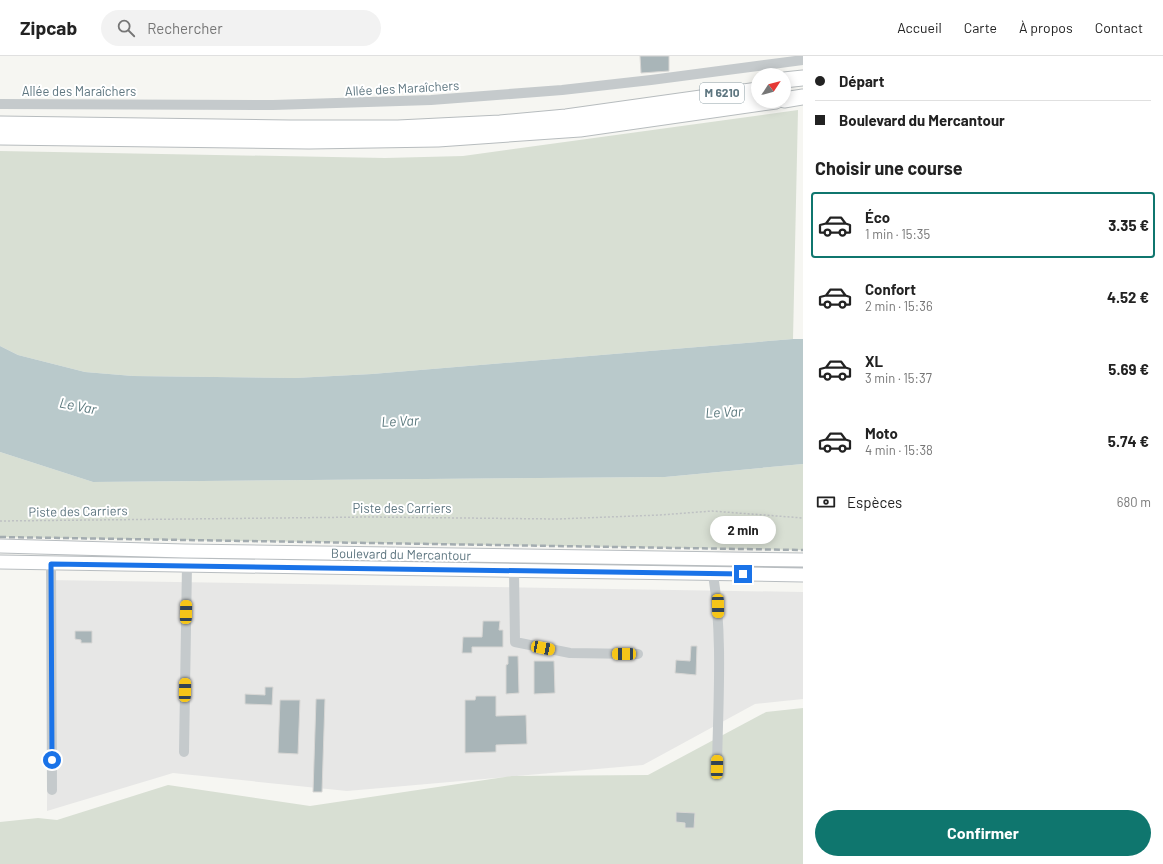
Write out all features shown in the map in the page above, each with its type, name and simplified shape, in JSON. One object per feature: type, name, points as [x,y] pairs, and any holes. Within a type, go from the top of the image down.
[{"type":"highway","points":[[791,79],[803,78]]},
{"type":"highway","points":[[791,86],[803,85]]},
{"type":"highway","name":"M 6210","points":[[686,100],[751,86]]},
{"type":"highway","points":[[0,124],[398,128],[500,123],[566,117],[751,91]]},
{"type":"highway","points":[[791,99],[803,97]]},
{"type":"highway","points":[[0,136],[309,141],[438,139],[580,129],[751,105]]},
{"type":"main road","name":"Boulevard du Mercantour","points":[[0,546],[185,551],[803,560]]},
{"type":"main road","name":"Boulevard du Mercantour","points":[[0,562],[803,575]]},
{"type":"street","name":"Allée des Maraîchers","points":[[0,104],[274,105],[431,100],[562,90],[803,60]]},
{"type":"street","points":[[51,564],[52,790]]},
{"type":"street","points":[[184,752],[187,565]]},
{"type":"street","points":[[514,571],[515,642],[570,653],[638,654]]},
{"type":"street","points":[[713,574],[718,606],[719,667],[717,767]]},
{"type":"path","name":"Piste des Carriers","points":[[0,521],[361,517],[557,519],[660,515],[712,511],[803,518]]},
{"type":"shaded area","points":[[798,110],[793,339],[372,374],[295,378],[133,376],[85,372],[18,355],[0,346],[0,151],[385,158],[463,156]]},
{"type":"shaded area","points":[[0,452],[93,482],[665,477],[803,464],[803,550],[0,537]]},
{"type":"shaded area","points":[[48,580],[803,592],[803,699],[755,704],[643,765],[347,791],[173,773],[47,811]]},
{"type":"shaded area","points":[[803,708],[803,864],[0,864],[0,822],[38,818],[57,820],[168,785],[310,806],[512,776],[648,775],[766,712]]},
{"type":"water","name":"Le Var","points":[[803,339],[803,464],[665,477],[93,482],[0,452],[0,346],[18,355],[85,372],[133,376],[295,378],[372,374]]},
{"type":"building","points":[[640,56],[669,56],[669,71],[641,73]]},
{"type":"building","points":[[483,621],[500,621],[499,630],[503,630],[503,647],[472,647],[472,653],[462,653],[463,637],[482,637]]},
{"type":"building","points":[[75,631],[92,631],[92,643],[81,643],[81,640],[75,639]]},
{"type":"building","points":[[691,646],[697,646],[696,675],[675,673],[676,660],[690,661]]},
{"type":"building","points":[[508,656],[518,656],[519,693],[506,694],[506,665],[508,664]]},
{"type":"building","points":[[534,661],[554,661],[555,693],[534,694]]},
{"type":"building","points":[[265,687],[273,687],[272,705],[245,704],[245,694],[265,695]]},
{"type":"building","points":[[476,696],[496,696],[496,716],[526,715],[527,744],[496,745],[496,752],[465,753],[465,700],[475,700]]},
{"type":"building","points":[[316,699],[325,699],[322,792],[313,792]]},
{"type":"building","points":[[280,700],[300,700],[298,754],[278,753]]},
{"type":"building","points":[[676,812],[695,813],[694,828],[685,828],[685,823],[676,822]]},
{"type":"railway","points":[[0,537],[803,550]]},
{"type":"route","points":[[52,760],[51,564],[743,574]]}]
